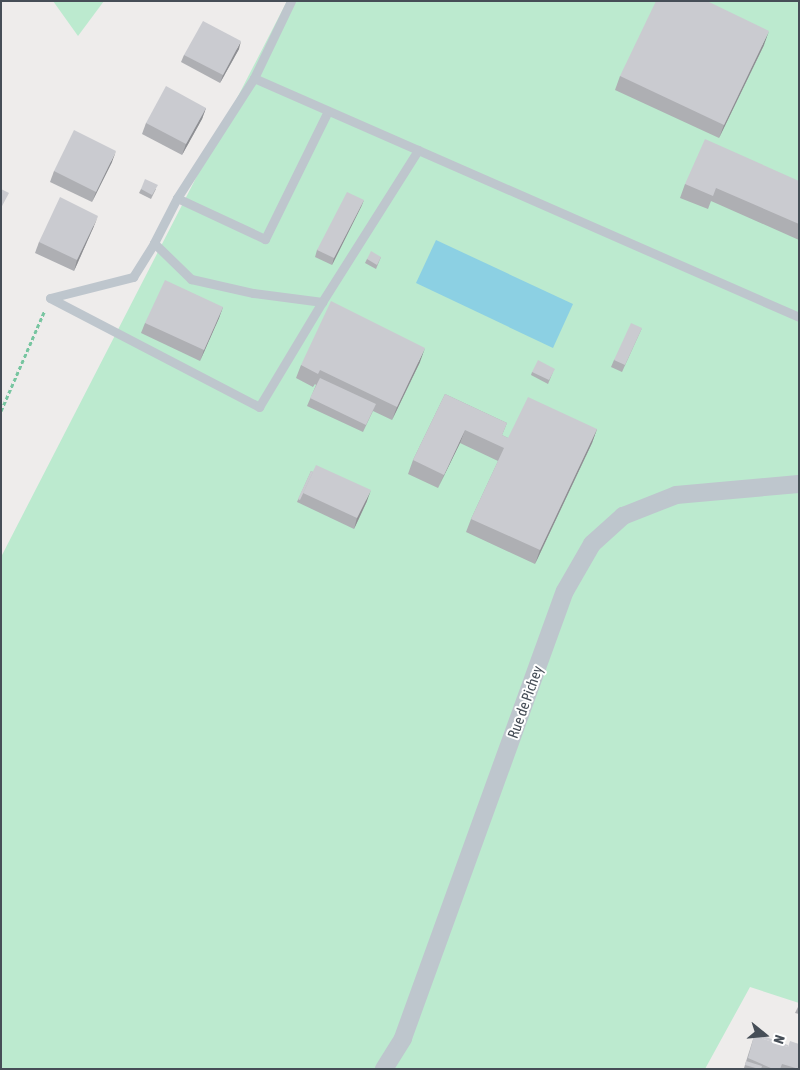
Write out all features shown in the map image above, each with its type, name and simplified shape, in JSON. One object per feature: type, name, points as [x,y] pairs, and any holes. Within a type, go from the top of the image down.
[{"type":"street","name":"Rue de Pichey","points":[[384,1069],[403,1038],[565,591],[592,544],[623,516],[676,495],[799,484]]},
{"type":"lane","points":[[50,298],[133,277],[154,243],[177,198],[254,78],[291,1]]},
{"type":"lane","points":[[254,78],[799,316]]},
{"type":"lane","points":[[177,198],[265,239],[328,111]]},
{"type":"lane","points":[[50,298],[259,407],[322,302],[418,150]]},
{"type":"lane","points":[[154,243],[191,279],[253,293],[322,302]]},
{"type":"path","points":[[1,411],[50,298]]},
{"type":"green space","points":[[53,1],[104,1],[78,36]]},
{"type":"green space","points":[[287,1],[799,1],[799,1003],[750,987],[705,1069],[1,1069],[1,557]]},
{"type":"water","points":[[436,240],[573,304],[553,348],[416,283]]},
{"type":"building","points":[[656,1],[707,1],[769,31],[724,125],[620,76]]},
{"type":"building","points":[[203,21],[241,41],[223,75],[184,55]]},
{"type":"building","points":[[166,86],[206,108],[186,144],[146,123]]},
{"type":"building","points":[[74,130],[116,151],[96,192],[54,171]]},
{"type":"building","points":[[705,139],[799,181],[799,224],[716,188],[713,196],[685,184]]},
{"type":"building","points":[[145,179],[158,185],[152,195],[141,189]]},
{"type":"building","points":[[1,189],[9,193],[1,208]]},
{"type":"building","points":[[347,192],[364,200],[334,258],[317,250]]},
{"type":"building","points":[[60,197],[98,216],[77,260],[39,242]]},
{"type":"building","points":[[371,251],[381,257],[377,265],[367,259]]},
{"type":"building","points":[[165,280],[223,307],[204,350],[145,323]]},
{"type":"building","points":[[331,301],[425,348],[397,407],[320,370],[318,374],[301,365]]},
{"type":"building","points":[[631,323],[642,328],[625,365],[614,360]]},
{"type":"building","points":[[538,360],[555,369],[549,380],[532,372]]},
{"type":"building","points":[[320,378],[376,404],[366,425],[310,398]]},
{"type":"building","points":[[445,394],[507,423],[502,435],[508,438],[528,397],[597,429],[540,550],[471,519],[504,448],[465,430],[444,475],[413,460]]},
{"type":"building","points":[[316,465],[371,490],[357,518],[303,493]]},
{"type":"building","points":[[311,471],[313,472],[300,500],[298,499]]},
{"type":"building","points":[[755,1033],[788,1045],[788,1047],[754,1036]]},
{"type":"building","points":[[754,1036],[788,1047],[790,1041],[799,1044],[799,1069],[782,1064],[780,1069],[773,1069],[748,1058]]},
{"type":"building","points":[[746,1061],[762,1066],[761,1069],[745,1065]]}]
